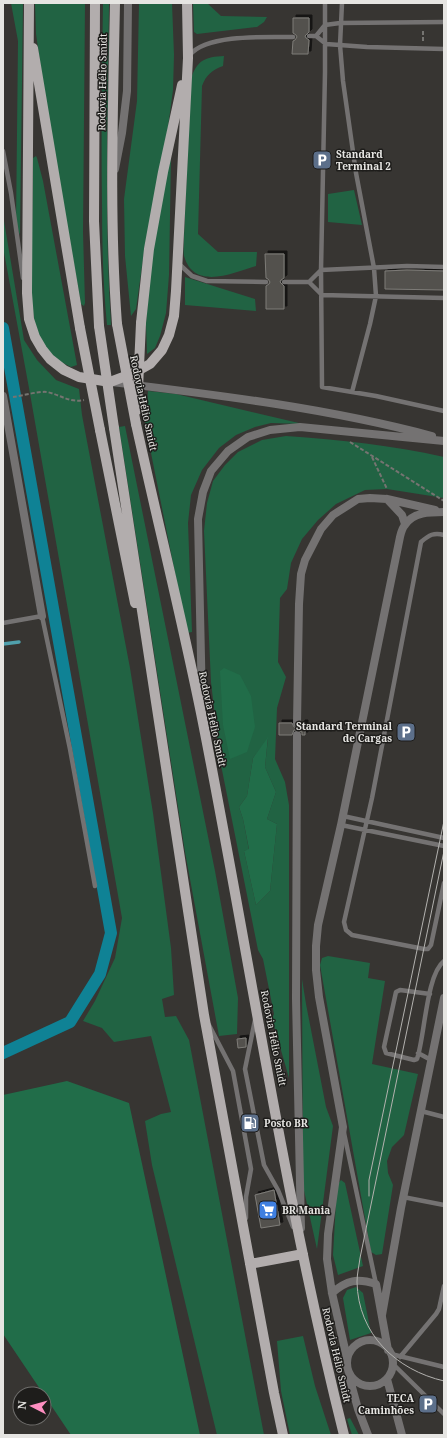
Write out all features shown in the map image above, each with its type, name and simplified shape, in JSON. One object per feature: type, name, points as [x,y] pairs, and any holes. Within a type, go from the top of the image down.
[{"type":"main road","points":[[29,3],[27,264],[29,320],[35,337],[42,349],[50,359],[64,370],[79,377],[110,382],[134,374],[150,364],[162,350],[169,335],[174,316],[188,58],[187,3]]},
{"type":"main road","name":"Rodovia Hélio Smidt","points":[[95,3],[94,221],[100,326],[114,428],[204,1015],[283,1435]]},
{"type":"main road","name":"Rodovia Hélio Smidt","points":[[115,3],[112,186],[113,274],[117,324],[136,424],[202,721],[302,1249],[323,1351],[344,1435]]},
{"type":"main road","points":[[28,18],[80,328],[131,589],[145,632]]},
{"type":"main road","points":[[136,424],[142,323],[149,249],[161,180],[188,58]]},
{"type":"main road","points":[[250,1264],[302,1249]]},
{"type":"street","points":[[112,186],[122,133],[127,91],[128,3]]},
{"type":"street","points":[[110,382],[182,390],[326,413],[396,426],[444,440]]},
{"type":"street","points":[[6,397],[42,616]]},
{"type":"street","points":[[202,721],[198,519],[203,492],[211,471],[228,452],[248,437],[270,430],[300,427],[444,440]]},
{"type":"street","points":[[297,723],[301,574],[305,560],[321,529],[332,516],[358,499],[389,499],[444,512]]},
{"type":"street","points":[[389,499],[402,515],[405,524]]},
{"type":"street","points":[[368,1435],[358,1409],[347,1366],[347,1358],[332,1293],[327,1259],[328,1234],[343,1127],[319,997],[316,946],[318,925],[343,816],[400,537],[405,524],[419,514],[444,512]]},
{"type":"street","points":[[297,735],[296,999],[302,1249]]},
{"type":"street","points":[[382,1314],[403,1197],[444,998]]},
{"type":"street","points":[[332,1293],[340,1286],[359,1280],[376,1284],[393,1364],[391,1372],[387,1378],[374,1386],[359,1384],[353,1380],[349,1373]]},
{"type":"street","points":[[347,1358],[355,1345],[369,1340],[383,1344],[390,1352]]},
{"type":"street","points":[[387,1378],[402,1435]]},
{"type":"lane","points":[[325,3],[326,44],[321,270],[322,387],[444,411]]},
{"type":"lane","points":[[342,3],[340,45],[343,81],[356,173],[374,268],[376,296],[352,392]]},
{"type":"lane","points":[[316,36],[325,25],[340,23],[444,22]]},
{"type":"lane","points":[[309,36],[316,36],[326,44],[444,49]]},
{"type":"lane","points":[[188,58],[200,46],[209,43],[246,38],[293,37]]},
{"type":"lane","points":[[3,151],[29,320]]},
{"type":"lane","points":[[177,262],[186,271],[198,279],[207,281],[266,282]]},
{"type":"lane","points":[[284,282],[309,282],[321,270],[407,266],[444,267]]},
{"type":"lane","points":[[309,282],[322,295],[444,298]]},
{"type":"lane","points":[[444,535],[438,533],[429,535],[421,542],[365,830],[344,922],[346,930],[352,935],[428,949],[431,945],[444,882]]},
{"type":"lane","points":[[3,623],[42,616],[70,749],[95,886]]},
{"type":"lane","points":[[343,816],[444,838]]},
{"type":"lane","points":[[341,825],[444,846]]},
{"type":"lane","points":[[430,994],[400,990],[396,992],[384,1050],[388,1054],[414,1060],[417,1059],[436,970],[444,961]]},
{"type":"lane","points":[[257,1011],[245,1069],[264,1165],[278,1190],[302,1249]]},
{"type":"lane","points":[[204,1015],[234,1071],[251,1169],[246,1197],[246,1240]]},
{"type":"lane","points":[[418,1053],[431,1060]]},
{"type":"lane","points":[[421,1112],[444,1117]]},
{"type":"lane","points":[[343,1127],[376,1284]]},
{"type":"lane","points":[[403,1197],[444,1205]]},
{"type":"lane","points":[[400,1357],[436,1314],[439,1309],[444,1286]]},
{"type":"lane","points":[[390,1352],[400,1357],[444,1367]]},
{"type":"lane","points":[[393,1364],[444,1414]]},
{"type":"path","points":[[423,22],[423,48]]},
{"type":"path","points":[[6,397],[28,395]]},
{"type":"path","points":[[332,430],[444,501]]},
{"type":"path","points":[[371,456],[389,499]]},
{"type":"green space","points":[[11,3],[23,3],[20,235],[16,225],[18,41]]},
{"type":"green space","points":[[35,3],[85,3],[83,232],[84,306],[81,304],[49,124],[36,34]]},
{"type":"green space","points":[[103,3],[109,3],[107,204],[111,325],[107,325],[103,249]]},
{"type":"green space","points":[[139,3],[172,3],[174,55],[173,90],[168,127],[145,245],[136,309],[131,316],[125,256],[124,199],[137,101]]},
{"type":"green space","points":[[193,3],[207,3],[221,16],[267,17],[264,22],[257,27],[197,34],[194,32]]},
{"type":"green space","points":[[224,56],[223,66],[210,73],[202,86],[198,234],[218,252],[257,252],[256,266],[215,277],[196,273],[189,267],[184,256],[184,237],[191,79],[196,68],[203,61],[212,57]]},
{"type":"green space","points":[[171,155],[169,275],[166,313],[155,348],[147,354],[146,323],[155,227]]},
{"type":"green space","points":[[36,156],[43,181],[77,365],[71,367],[55,359],[43,347],[35,325],[31,299],[33,158]]},
{"type":"green space","points":[[354,190],[362,225],[328,222],[328,194]]},
{"type":"green space","points":[[3,215],[24,340],[37,360],[56,380],[79,389],[82,415],[130,668],[153,813],[171,948],[174,995],[162,999],[165,1017],[176,1016],[189,1040],[264,1435],[217,1435],[152,1165],[145,1121],[161,1114],[171,1112],[151,1036],[114,1042],[102,1028],[83,1021],[95,1001],[115,958],[122,918],[3,247]]},
{"type":"green space","points":[[185,277],[255,299],[256,311],[185,305]]},
{"type":"green space","points":[[148,391],[176,394],[303,424],[271,423],[255,427],[236,435],[219,448],[202,470],[191,495],[188,523],[192,632],[187,633],[145,423]]},
{"type":"green space","points":[[125,426],[215,871],[238,998],[237,1034],[219,1036],[185,852],[119,427]]},
{"type":"green space","points":[[286,436],[326,439],[385,446],[444,457],[444,498],[387,489],[365,490],[336,504],[318,520],[302,539],[291,563],[287,589],[280,598],[278,662],[286,677],[277,708],[275,759],[285,782],[289,805],[289,1078],[272,1019],[274,1014],[263,959],[258,950],[220,760],[211,682],[204,531],[207,503],[213,481],[225,465],[238,452],[262,440]],"holes":[[[268,738],[265,767],[276,792],[267,819],[277,824],[270,891],[256,905],[244,851],[249,850],[239,807],[247,796],[253,758]]]},
{"type":"green space","points":[[224,668],[240,675],[251,696],[255,727],[247,752],[230,759],[223,725],[220,671]]},
{"type":"green space","points":[[268,737],[265,767],[276,792],[267,819],[277,824],[270,891],[256,905],[244,851],[249,849],[239,807],[247,796],[253,758]]},
{"type":"green space","points":[[328,956],[370,963],[368,978],[385,981],[372,1064],[418,1074],[404,1135],[392,1147],[387,1161],[388,1173],[393,1185],[382,1254],[376,1255],[371,1252],[320,965],[322,958]]},
{"type":"green space","points":[[302,979],[326,1107],[333,1126],[317,1249],[303,1186]]},
{"type":"green space","points":[[67,1081],[129,1103],[200,1435],[71,1435],[52,1407],[52,1386],[38,1386],[3,1334],[3,1095]]},
{"type":"green space","points":[[341,1180],[345,1183],[363,1266],[338,1275],[333,1255],[337,1185]]},
{"type":"green space","points":[[356,1287],[363,1293],[371,1333],[350,1340],[343,1298],[347,1290]]},
{"type":"green space","points":[[303,1336],[315,1386],[331,1435],[290,1435],[281,1391],[277,1341]]},
{"type":"green space","points":[[350,1418],[359,1435],[352,1435],[347,1419]]},
{"type":"building","points":[[293,18],[309,18],[309,32],[305,36],[309,40],[308,54],[292,54],[293,41],[297,37],[293,33]]},
{"type":"building","points":[[265,254],[284,254],[284,278],[280,282],[284,286],[284,309],[266,309],[266,286],[270,282],[266,278]]},
{"type":"building","points":[[385,271],[444,271],[444,290],[385,289]]},
{"type":"building","points":[[279,723],[292,723],[294,727],[297,728],[301,726],[302,723],[305,723],[305,735],[302,735],[302,732],[294,730],[292,735],[279,735]]},
{"type":"building","points":[[246,1038],[246,1047],[238,1048],[237,1039]]},
{"type":"building","name":"BR Mania","points":[[274,1190],[280,1225],[261,1228],[255,1195]]},
{"type":"waterway","points":[[3,328],[111,933],[100,974],[70,1022],[3,1053]]},
{"type":"waterway","points":[[3,644],[19,642]]},
{"type":"tram line","points":[[369,1196],[369,1180],[444,821]]},
{"type":"tram line","points":[[444,851],[360,1258],[357,1282],[359,1301],[364,1318],[372,1333],[383,1347],[396,1359],[410,1368],[427,1376],[444,1381]]},
{"type":"place","name":"Standard Terminal 2","points":[[322,160]]},
{"type":"place","name":"Standard Terminal de Cargas","points":[[406,732]]},
{"type":"place","name":"Posto BR","points":[[250,1123]]},
{"type":"place","name":"BR Mania","points":[[268,1210]]},
{"type":"place","name":"TECA Caminhões","points":[[428,1404]]}]
